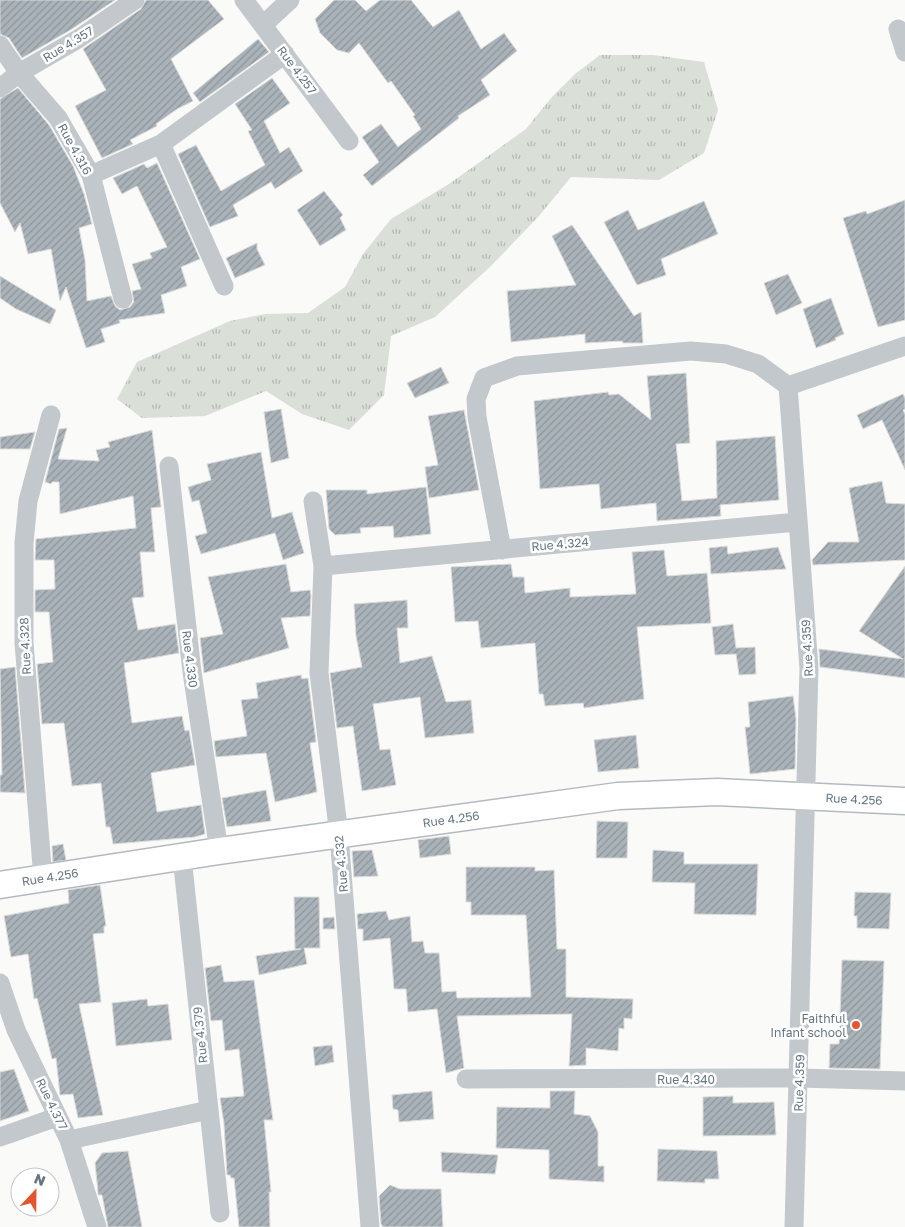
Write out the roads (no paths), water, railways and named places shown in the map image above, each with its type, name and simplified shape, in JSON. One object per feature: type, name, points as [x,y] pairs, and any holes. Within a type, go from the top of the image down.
[{"type":"street","name":"Rue 4.357","points":[[0,88],[19,73],[78,40],[135,0]]},
{"type":"street","name":"Rue 4.257","points":[[244,0],[350,141]]},
{"type":"street","points":[[263,25],[290,0]]},
{"type":"street","points":[[898,29],[905,52]]},
{"type":"street","name":"Rue 4.316","points":[[0,45],[19,73],[58,118],[91,175],[123,299]]},
{"type":"street","points":[[91,175],[161,144],[285,54]]},
{"type":"street","points":[[161,144],[224,286]]},
{"type":"street","points":[[502,550],[477,417],[476,399],[484,378],[517,366],[691,351],[726,354],[758,364],[788,386],[905,346]]},
{"type":"street","name":"Rue 4.359","points":[[788,386],[809,668],[794,1227]]},
{"type":"street","name":"Rue 4.328","points":[[43,879],[24,643],[24,544],[28,501],[51,416]]},
{"type":"street","name":"Rue 4.330","points":[[169,466],[192,672],[219,851]]},
{"type":"street","name":"Rue 4.332","points":[[313,501],[323,566],[319,673],[339,835],[370,1227]]},
{"type":"street","name":"Rue 4.324","points":[[323,566],[797,522]]},
{"type":"street","name":"Rue 4.256","points":[[0,885],[219,851],[618,796],[717,792],[905,801]]},
{"type":"street","name":"Rue 4.379","points":[[182,857],[220,1213]]},
{"type":"street","name":"Rue 4.377","points":[[0,983],[16,1030],[69,1140],[97,1227]]},
{"type":"street","name":"Rue 4.340","points":[[466,1079],[799,1078],[905,1081]]},
{"type":"street","points":[[69,1140],[209,1110]]},
{"type":"street","points":[[0,1137],[57,1117]]},
{"type":"place","name":"Faithful Infant school","points":[[856,1025]]}]
